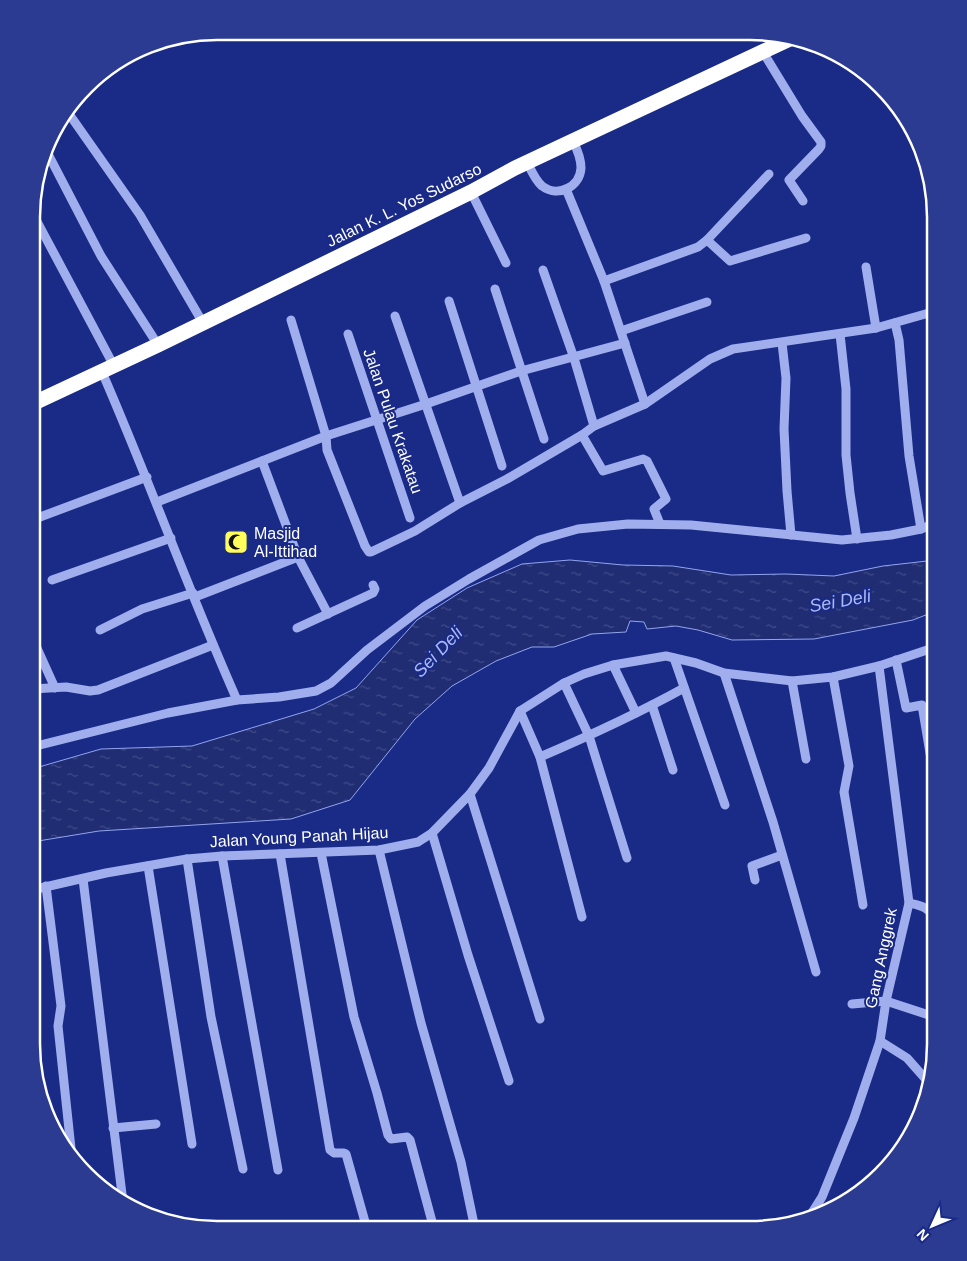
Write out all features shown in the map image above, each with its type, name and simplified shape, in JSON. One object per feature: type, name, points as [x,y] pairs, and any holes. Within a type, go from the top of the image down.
[{"type":"highway","name":"Jalan K. L. Yos Sudarso","points":[[40,400],[158,345],[471,192],[527,162],[782,43]]},
{"type":"street","points":[[763,52],[802,116],[821,142],[819,149],[789,180],[803,201]]},
{"type":"street","points":[[71,117],[140,215],[203,323]]},
{"type":"street","points":[[527,162],[536,179],[543,186],[553,191],[566,189],[574,184],[579,177],[581,167],[573,141]]},
{"type":"street","points":[[50,158],[101,256],[158,345]]},
{"type":"street","points":[[604,281],[698,247],[769,174]]},
{"type":"street","points":[[566,189],[604,281],[645,404]]},
{"type":"street","points":[[471,192],[506,263]]},
{"type":"street","points":[[40,228],[108,369],[147,477],[213,645],[237,700]]},
{"type":"street","points":[[706,240],[730,261],[806,238]]},
{"type":"street","points":[[866,267],[876,328]]},
{"type":"street","points":[[543,270],[574,358],[594,426]]},
{"type":"street","points":[[495,289],[544,439]]},
{"type":"street","points":[[449,301],[502,466]]},
{"type":"street","points":[[621,331],[707,302]]},
{"type":"street","points":[[291,320],[326,436],[327,450],[365,546],[369,552],[374,552],[460,503],[507,479],[594,426],[645,404],[721,353],[734,349],[876,328],[927,313]]},
{"type":"street","points":[[395,316],[460,503]]},
{"type":"street","points":[[895,323],[899,340],[909,456],[921,529]]},
{"type":"street","name":"Jalan Pulau Krakatau","points":[[348,334],[410,518]]},
{"type":"street","points":[[840,334],[846,388],[846,455],[857,539]]},
{"type":"street","points":[[157,502],[326,436],[521,371],[625,343]]},
{"type":"street","points":[[782,343],[786,378],[784,429],[791,535]]},
{"type":"street","points":[[582,435],[603,471],[644,458],[647,461],[666,499],[654,509],[660,524]]},
{"type":"street","points":[[262,461],[298,557],[328,614]]},
{"type":"street","points":[[40,517],[147,477]]},
{"type":"street","points":[[40,745],[168,714],[237,700],[279,697],[316,691],[332,683],[367,650],[425,606],[538,540],[578,528],[628,524],[691,525],[842,540],[891,536],[927,527]]},
{"type":"street","points":[[52,580],[171,538]]},
{"type":"street","points":[[100,630],[142,609],[194,595],[298,557]]},
{"type":"street","points":[[297,628],[373,593],[374,585]]},
{"type":"street","points":[[40,689],[66,687],[90,691],[98,690],[213,645]]},
{"type":"street","points":[[582,917],[540,756],[520,710],[564,683],[584,674],[613,665],[666,656],[696,663],[724,673],[792,681],[833,677],[879,666],[927,650]]},
{"type":"street","points":[[40,654],[55,688]]},
{"type":"street","points":[[674,658],[725,805]]},
{"type":"street","points":[[896,660],[906,708],[922,705],[927,735]]},
{"type":"street","points":[[613,665],[636,713]]},
{"type":"street","name":"Gang Anggrek","points":[[815,1208],[822,1197],[854,1118],[880,1041],[886,1001],[909,903],[879,666]]},
{"type":"street","points":[[724,673],[782,855],[816,972]]},
{"type":"street","points":[[833,677],[848,766],[844,792],[863,905]]},
{"type":"street","points":[[792,681],[806,759]]},
{"type":"street","points":[[564,683],[590,736],[627,858]]},
{"type":"street","points":[[540,756],[590,736],[684,688]]},
{"type":"street","points":[[652,705],[673,770]]},
{"type":"street","name":"Jalan Young Panah Hijau","points":[[40,888],[187,859],[379,850],[418,842],[432,833],[470,794],[489,768],[520,710]]},
{"type":"street","points":[[470,794],[540,1019]]},
{"type":"street","points":[[432,833],[468,955],[509,1081]]},
{"type":"street","points":[[379,850],[421,1023],[461,1162],[473,1221]]},
{"type":"street","points":[[321,853],[354,1017],[377,1092],[388,1136],[391,1139],[407,1137],[410,1140],[432,1221]]},
{"type":"street","points":[[280,854],[330,1150],[334,1153],[344,1152],[346,1154],[365,1221]]},
{"type":"street","points":[[755,880],[752,866],[782,855]]},
{"type":"street","points":[[222,856],[278,1170]]},
{"type":"street","points":[[187,859],[211,1017],[243,1169]]},
{"type":"street","points":[[148,866],[192,1144]]},
{"type":"street","points":[[83,878],[121,1192]]},
{"type":"street","points":[[46,886],[61,1006],[58,1026],[70,1143]]},
{"type":"street","points":[[909,903],[927,908]]},
{"type":"street","points":[[852,1004],[886,1001],[927,1014]]},
{"type":"street","points":[[880,1041],[907,1058],[924,1077]]},
{"type":"street","points":[[113,1128],[156,1124]]},
{"type":"water","name":"Sei Deli","points":[[570,560],[623,565],[673,566],[731,575],[786,574],[834,576],[883,566],[927,561],[927,615],[913,620],[814,639],[732,640],[676,626],[647,629],[644,622],[630,621],[626,632],[592,634],[554,647],[532,647],[496,661],[452,686],[415,719],[350,800],[291,819],[99,831],[40,841],[40,767],[101,749],[192,746],[314,709],[356,688],[417,620],[467,588],[522,564]]},
{"type":"place","name":"Masjid Al-Ittihad","points":[[236,542]]}]
